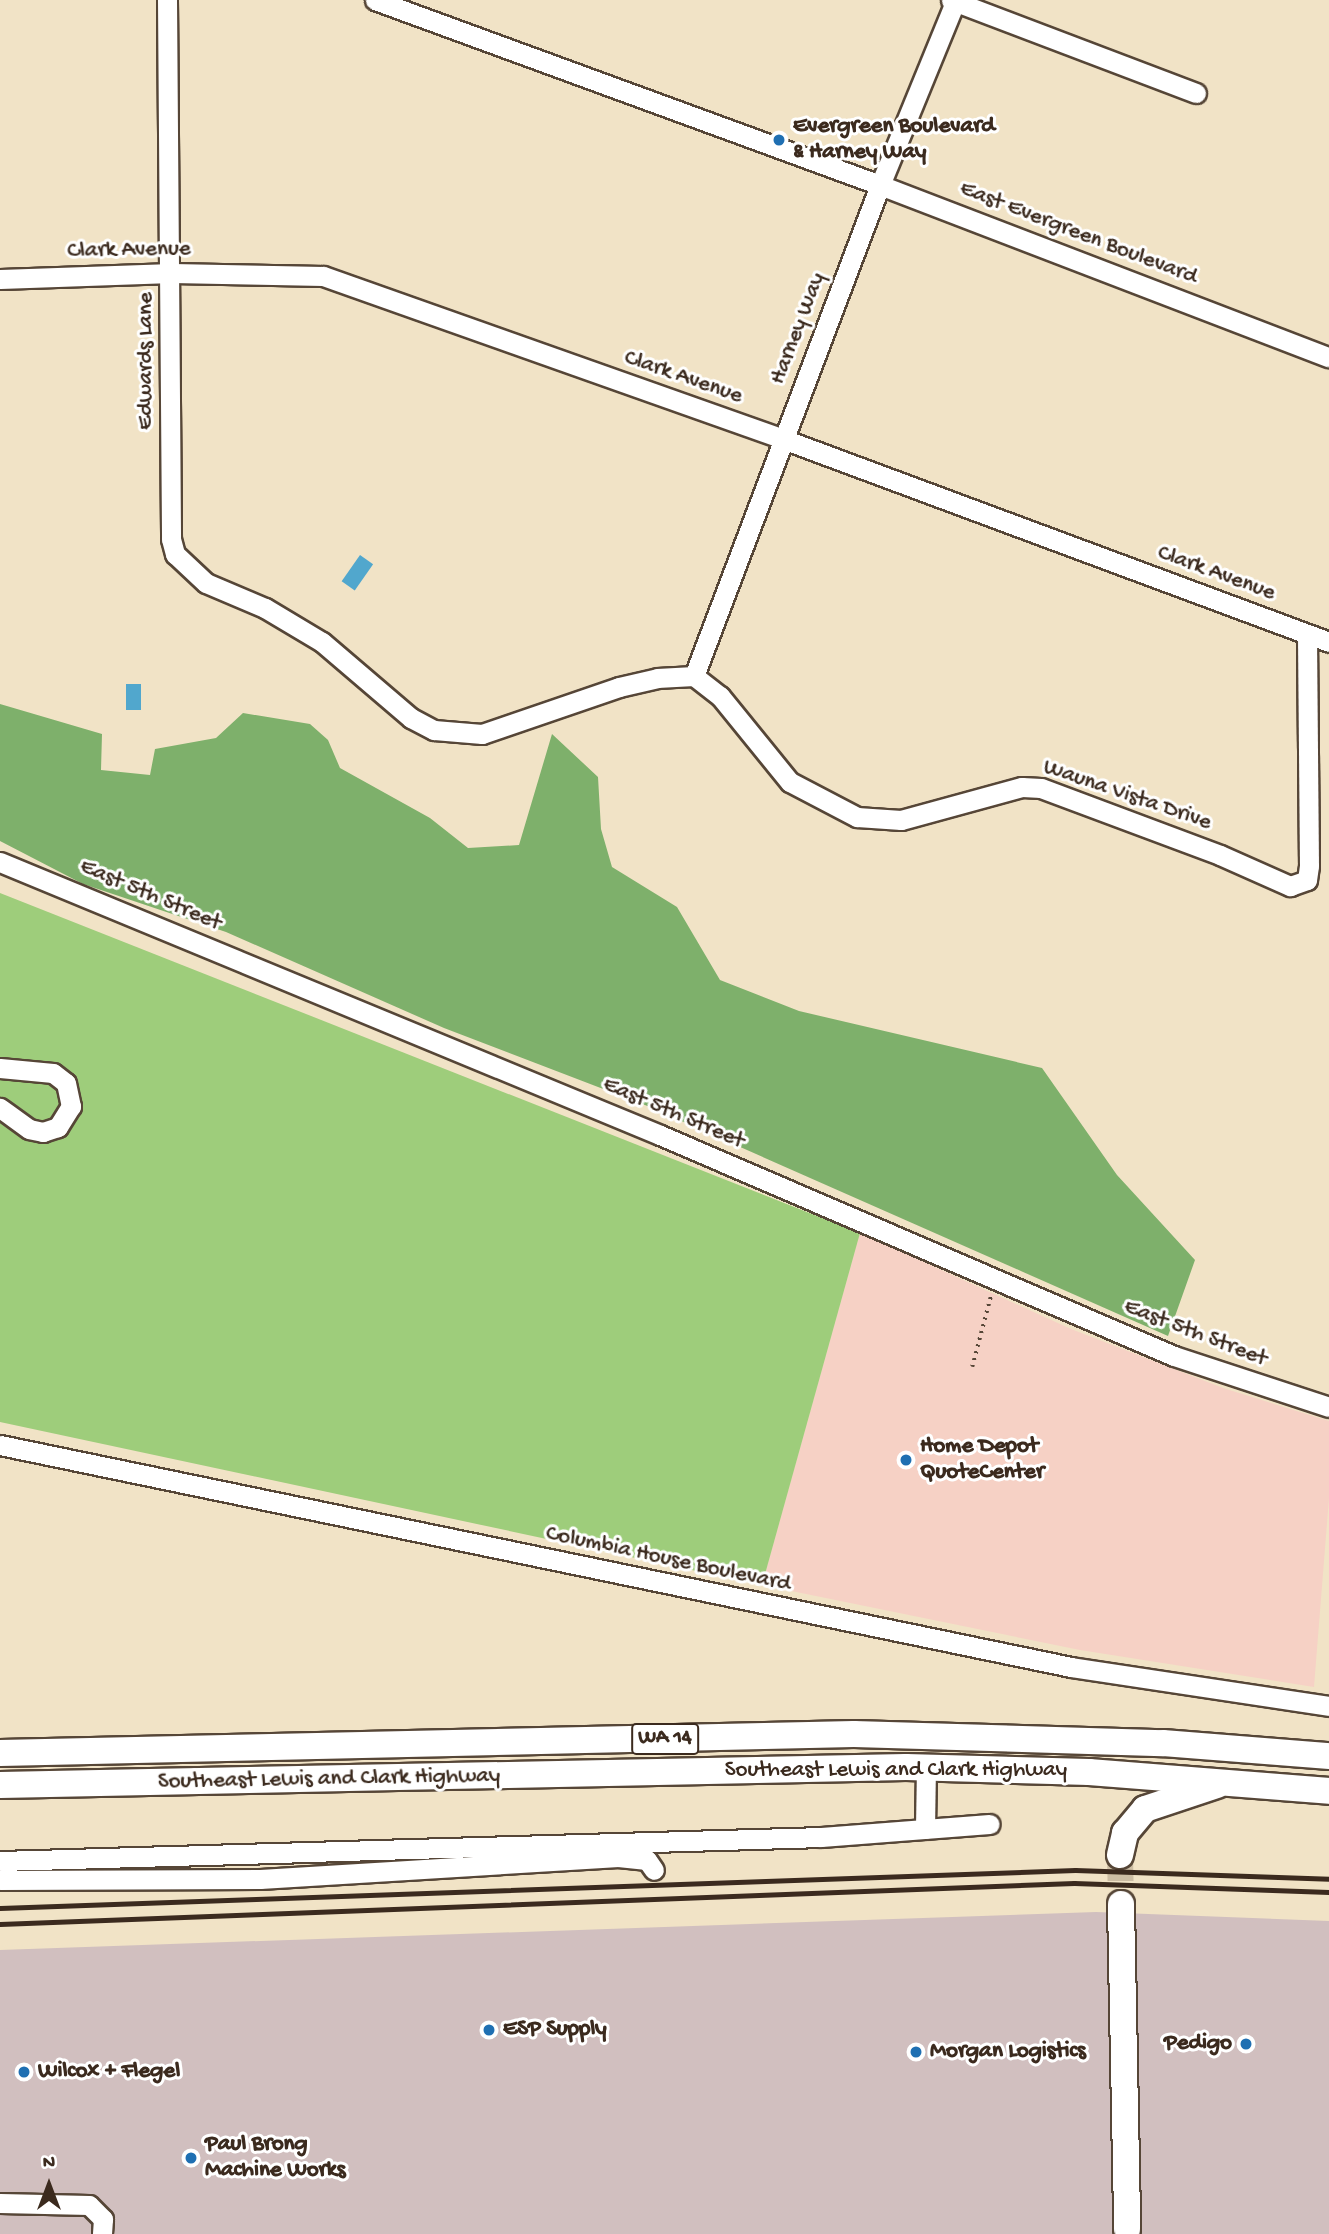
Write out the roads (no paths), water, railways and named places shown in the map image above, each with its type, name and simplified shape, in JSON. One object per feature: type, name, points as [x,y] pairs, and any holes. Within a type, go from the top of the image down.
[{"type":"highway","name":"Southeast Lewis and Clark Highway","points":[[0,1753],[854,1734],[1149,1742],[1329,1756]]},
{"type":"highway","name":"Southeast Lewis and Clark Highway","points":[[0,1785],[926,1767],[1228,1781],[1329,1791]]},
{"type":"highway","points":[[1119,1855],[1125,1833],[1145,1809],[1228,1781]]},
{"type":"highway","points":[[1121,1904],[1126,2231]]},
{"type":"street","name":"Edwards Lane","points":[[167,0],[172,273],[171,539],[175,554],[206,583],[265,608],[322,642],[391,702],[434,730],[458,734],[495,731],[619,687],[657,678],[694,676]]},
{"type":"street","name":"East Evergreen Boulevard","points":[[375,0],[880,185],[1329,357]]},
{"type":"street","name":"Harney Way","points":[[694,676],[880,185],[953,1]]},
{"type":"street","points":[[953,1],[1196,93]]},
{"type":"street","name":"Clark Avenue","points":[[0,279],[172,273],[323,276],[783,439],[1329,642]]},
{"type":"street","name":"Wauna Vista Drive","points":[[694,676],[720,696],[790,782],[857,817],[901,820],[1022,787],[1041,788],[1220,855],[1279,884],[1301,885],[1309,866],[1307,634]]},
{"type":"street","name":"East 5th Street","points":[[0,862],[660,1135],[1174,1356],[1329,1406]]},
{"type":"street","points":[[0,1068],[53,1073],[66,1083],[71,1107],[58,1127],[43,1132],[29,1129],[0,1108]]},
{"type":"street","name":"Columbia House Boulevard","points":[[0,1445],[1071,1667],[1329,1706]]},
{"type":"street","points":[[926,1767],[926,1829]]},
{"type":"street","points":[[0,1861],[821,1837],[989,1824]]},
{"type":"street","points":[[0,1880],[260,1879],[618,1857],[647,1860],[654,1870]]},
{"type":"street","points":[[0,2203],[89,2205],[103,2219],[102,2234]]},
{"type":"water","points":[[360,555],[373,564],[355,590],[342,581]]},
{"type":"water","points":[[126,684],[141,684],[141,710],[126,710]]},
{"type":"tunnel","points":[[1120,1855],[1121,1904]]},
{"type":"railway","points":[[0,1908],[1075,1870],[1329,1879]]},
{"type":"railway","points":[[0,1924],[1074,1883],[1329,1892]]},
{"type":"place","name":"Evergreen Boulevard & Harney Way","points":[[779,140]]},
{"type":"place","name":"Home Depot QuoteCenter","points":[[906,1460]]},
{"type":"place","name":"ESP Supply","points":[[489,2030]]},
{"type":"place","name":"Pedigo","points":[[1246,2044]]},
{"type":"place","name":"Morgan Logistics","points":[[916,2052]]},
{"type":"place","name":"Wilcox + Flegel","points":[[24,2072]]},
{"type":"place","name":"Paul Brong Machine Works","points":[[191,2158]]}]
